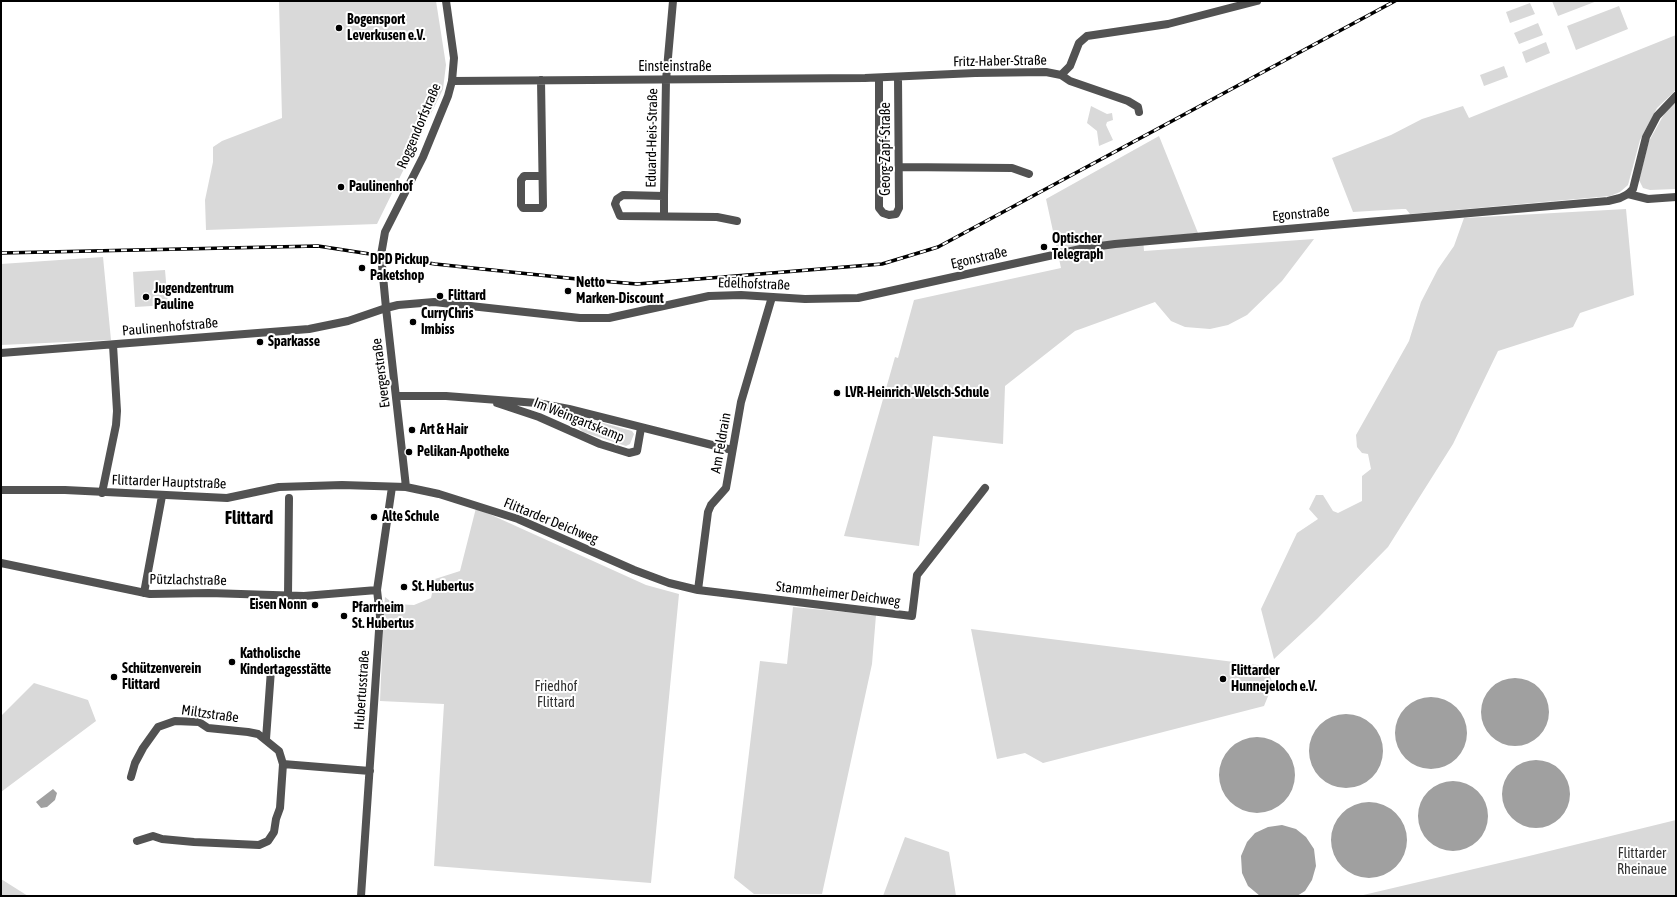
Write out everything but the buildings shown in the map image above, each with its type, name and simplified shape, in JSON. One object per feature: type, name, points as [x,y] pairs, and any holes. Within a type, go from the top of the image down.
[{"type":"street","name":"Roggendorfstraße","points":[[381,255],[385,232],[423,156],[448,96],[452,81],[454,58],[446,1]]},
{"type":"street","name":"Eduard-Heis-Straße","points":[[664,216],[666,80],[673,1]]},
{"type":"street","points":[[1061,75],[1070,66],[1081,40],[1087,36],[1168,24],[1257,1]]},
{"type":"street","name":"Fritz-Haber-Straße","points":[[898,77],[1046,72],[1061,75],[1070,81],[1128,101],[1138,107],[1139,112]]},
{"type":"street","name":"Einsteinstraße","points":[[452,81],[898,77]]},
{"type":"street","name":"Georg-Zapf-Straße","points":[[879,78],[879,208],[883,213],[896,214],[900,208],[898,77]]},
{"type":"street","points":[[540,80],[543,206],[540,208],[523,208],[521,205],[521,180],[524,176],[542,176]]},
{"type":"street","points":[[1628,194],[1633,189],[1646,136],[1657,116],[1676,96]]},
{"type":"street","points":[[899,167],[1012,168],[1029,174]]},
{"type":"street","points":[[1628,194],[1648,199],[1676,197]]},
{"type":"street","name":"Egonstraße","points":[[931,283],[1085,248],[1122,243],[1608,201],[1628,194]]},
{"type":"street","name":"Eduard-Heis-Straße","points":[[664,196],[623,195],[617,199],[615,204],[620,216],[717,217],[737,221]]},
{"type":"street","name":"Evergerstraße","points":[[381,255],[406,487]]},
{"type":"street","name":"Edelhofstraße","points":[[386,308],[404,304],[434,302],[580,318],[609,318],[709,296],[741,295],[772,298],[858,298],[931,283]]},
{"type":"street","name":"Am Feldrain","points":[[698,590],[708,512],[711,505],[726,488],[741,402],[772,298]]},
{"type":"street","name":"Paulinenhofstraße","points":[[1,353],[309,329],[348,321],[386,308]]},
{"type":"street","points":[[102,493],[116,425],[117,411],[113,345]]},
{"type":"street","name":"Im Weingartskamp","points":[[397,396],[446,396],[489,401],[537,403],[570,409],[732,450]]},
{"type":"street","name":"Im Weingartskamp","points":[[489,401],[539,417],[600,444],[629,453],[637,451],[641,428]]},
{"type":"street","name":"Flittarder Hauptstraße","points":[[1,490],[227,498],[279,487],[342,485],[406,487]]},
{"type":"street","name":"Hubertusstraße","points":[[361,896],[380,616],[378,590],[392,487]]},
{"type":"street","name":"Flittarder Deichweg","points":[[406,487],[438,494],[518,519],[634,570],[684,587]]},
{"type":"street","name":"Stammheimer Deichweg","points":[[684,587],[698,590],[912,616],[917,575],[985,488]]},
{"type":"street","points":[[144,593],[162,496]]},
{"type":"street","points":[[288,596],[289,498]]},
{"type":"street","name":"Pützlachstraße","points":[[1,563],[144,593],[288,596],[328,595],[378,590]]},
{"type":"street","points":[[266,739],[271,670]]},
{"type":"street","name":"Miltzstraße","points":[[131,777],[143,748],[158,727],[175,721],[199,722],[208,728],[258,734],[279,751],[283,764]]},
{"type":"street","points":[[137,841],[153,836],[162,839],[259,845],[268,841],[274,832],[276,819],[280,808],[283,764],[370,771]]},
{"type":"green space","points":[[279,1],[436,1],[446,65],[443,89],[377,224],[206,230],[205,200],[213,162],[213,147],[222,141],[282,118]]},
{"type":"green space","points":[[1552,1],[1597,1],[1558,16]]},
{"type":"green space","points":[[1530,3],[1535,14],[1510,23],[1506,12]]},
{"type":"green space","points":[[1619,6],[1628,29],[1576,50],[1567,26]]},
{"type":"green space","points":[[1538,23],[1543,35],[1519,44],[1514,33]]},
{"type":"green space","points":[[1676,35],[1676,90],[1657,108],[1640,140],[1628,185],[1620,192],[1610,196],[1410,214],[1406,209],[1353,212],[1332,158],[1391,135],[1422,119],[1463,106],[1469,118]]},
{"type":"green space","points":[[1546,42],[1550,53],[1526,63],[1522,52]]},
{"type":"green space","points":[[1504,66],[1508,77],[1484,86],[1480,75]]},
{"type":"green space","points":[[1676,101],[1676,189],[1650,190],[1643,188],[1639,180],[1649,141],[1667,109]]},
{"type":"green space","points":[[1091,106],[1107,114],[1112,113],[1113,120],[1107,122],[1106,125],[1113,140],[1099,146],[1097,131],[1087,123]]},
{"type":"green space","points":[[1159,136],[1198,233],[1143,238],[1144,251],[1314,239],[1282,281],[1247,315],[1228,325],[1210,329],[1185,327],[1171,321],[1155,302],[1075,331],[1005,386],[1003,444],[933,436],[919,546],[844,536],[895,357],[898,358],[914,300],[1061,268],[1046,199]]},
{"type":"green space","points":[[1626,209],[1634,295],[1580,313],[1573,327],[1498,351],[1453,444],[1388,547],[1317,619],[1274,659],[1261,609],[1297,533],[1318,519],[1309,509],[1316,495],[1323,495],[1333,511],[1338,513],[1362,501],[1362,476],[1371,469],[1368,454],[1362,453],[1357,447],[1356,435],[1409,341],[1421,302],[1438,269],[1454,246],[1464,218]]},
{"type":"green space","points":[[103,257],[111,340],[1,345],[1,264]]},
{"type":"green space","points":[[165,270],[168,305],[135,307],[133,272]]},
{"type":"green space","points":[[575,415],[632,431],[634,434],[630,444],[626,446],[583,432],[578,427]]},
{"type":"green space","name":"Friedhof Flittard","points":[[476,508],[646,585],[679,594],[651,883],[434,866],[444,704],[380,701],[385,597],[394,604],[414,605],[431,598],[435,579],[460,571]]},
{"type":"green space","points":[[793,607],[876,615],[872,664],[822,894],[754,894],[734,878],[760,661],[787,664]]},
{"type":"green space","points":[[971,629],[1266,666],[1273,684],[1264,706],[1043,763],[1025,753],[997,759]]},
{"type":"green space","points":[[34,683],[88,700],[96,721],[1,792],[1,716]]},
{"type":"green space","name":"Flittarder Rheinaue","points":[[1676,820],[1676,896],[1359,896],[1525,857]]},
{"type":"green space","points":[[905,837],[949,852],[956,896],[883,896]]},
{"type":"green space","points":[[1,879],[28,896],[1,896]]},
{"type":"shaded area","points":[[1515,678],[1528,681],[1539,688],[1546,699],[1549,712],[1546,725],[1539,736],[1528,743],[1515,746],[1502,743],[1491,736],[1484,725],[1481,712],[1484,699],[1491,688],[1502,681]]},
{"type":"shaded area","points":[[1431,697],[1451,703],[1461,713],[1467,733],[1461,753],[1451,763],[1431,769],[1411,763],[1401,753],[1395,733],[1401,713],[1411,703]]},
{"type":"shaded area","points":[[1346,714],[1367,720],[1377,730],[1383,751],[1377,772],[1367,782],[1346,788],[1325,782],[1315,772],[1309,751],[1315,730],[1325,720]]},
{"type":"shaded area","points":[[1257,737],[1272,740],[1284,748],[1292,760],[1295,775],[1292,790],[1284,802],[1272,810],[1257,813],[1242,810],[1230,802],[1222,790],[1219,775],[1222,760],[1230,748],[1242,740]]},
{"type":"shaded area","points":[[1529,760],[1543,760],[1555,766],[1564,775],[1570,787],[1568,807],[1560,818],[1549,826],[1543,828],[1529,828],[1523,826],[1512,818],[1504,807],[1502,801],[1502,787],[1504,781],[1512,770],[1523,762]]},
{"type":"shaded area","points":[[1446,781],[1460,781],[1473,787],[1482,796],[1486,802],[1488,816],[1486,830],[1478,841],[1467,849],[1460,851],[1446,851],[1439,849],[1428,841],[1420,830],[1418,823],[1418,809],[1420,802],[1428,791],[1439,783]]},
{"type":"shaded area","points":[[53,789],[57,793],[55,800],[47,807],[41,808],[36,802]]},
{"type":"shaded area","points":[[1369,802],[1383,805],[1396,813],[1404,826],[1407,840],[1404,854],[1396,867],[1383,875],[1369,878],[1355,875],[1342,867],[1334,854],[1331,840],[1334,826],[1342,813],[1355,805]]},
{"type":"shaded area","points":[[1282,825],[1296,829],[1306,837],[1314,849],[1316,866],[1312,880],[1305,891],[1297,896],[1260,896],[1248,886],[1242,873],[1241,856],[1247,842],[1255,833],[1268,827]]},
{"type":"railway","points":[[1,253],[318,246],[435,264],[637,284],[882,264],[938,247],[1395,1]]},
{"type":"place","name":"Bogensport Leverkusen e.V.","points":[[339,28]]},
{"type":"place","name":"Paulinenhof","points":[[341,187]]},
{"type":"place","name":"Optischer Telegraph","points":[[1044,247]]},
{"type":"place","name":"DPD Pickup Paketshop","points":[[362,268]]},
{"type":"place","name":"Netto Marken-Discount","points":[[568,291]]},
{"type":"place","name":"Flittard","points":[[440,296]]},
{"type":"place","name":"Jugendzentrum Pauline","points":[[146,297]]},
{"type":"place","name":"CurryChris Imbiss","points":[[413,322]]},
{"type":"place","name":"Sparkasse","points":[[260,342]]},
{"type":"place","name":"LVR-Heinrich-Welsch-Schule","points":[[837,393]]},
{"type":"place","name":"Art & Hair","points":[[412,430]]},
{"type":"place","name":"Pelikan-Apotheke","points":[[409,452]]},
{"type":"place","name":"Alte Schule","points":[[374,517]]},
{"type":"place","name":"St. Hubertus","points":[[404,587]]},
{"type":"place","name":"Eisen Nonn","points":[[315,605]]},
{"type":"place","name":"Pfarrheim St. Hubertus","points":[[344,616]]},
{"type":"place","name":"Katholische Kindertagesstätte","points":[[232,662]]},
{"type":"place","name":"Schützenverein Flittard","points":[[114,677]]},
{"type":"place","name":"Flittarder Hunnejeloch e.V.","points":[[1223,679]]},
{"type":"district","name":"Flittard","points":[[249,518]]}]
